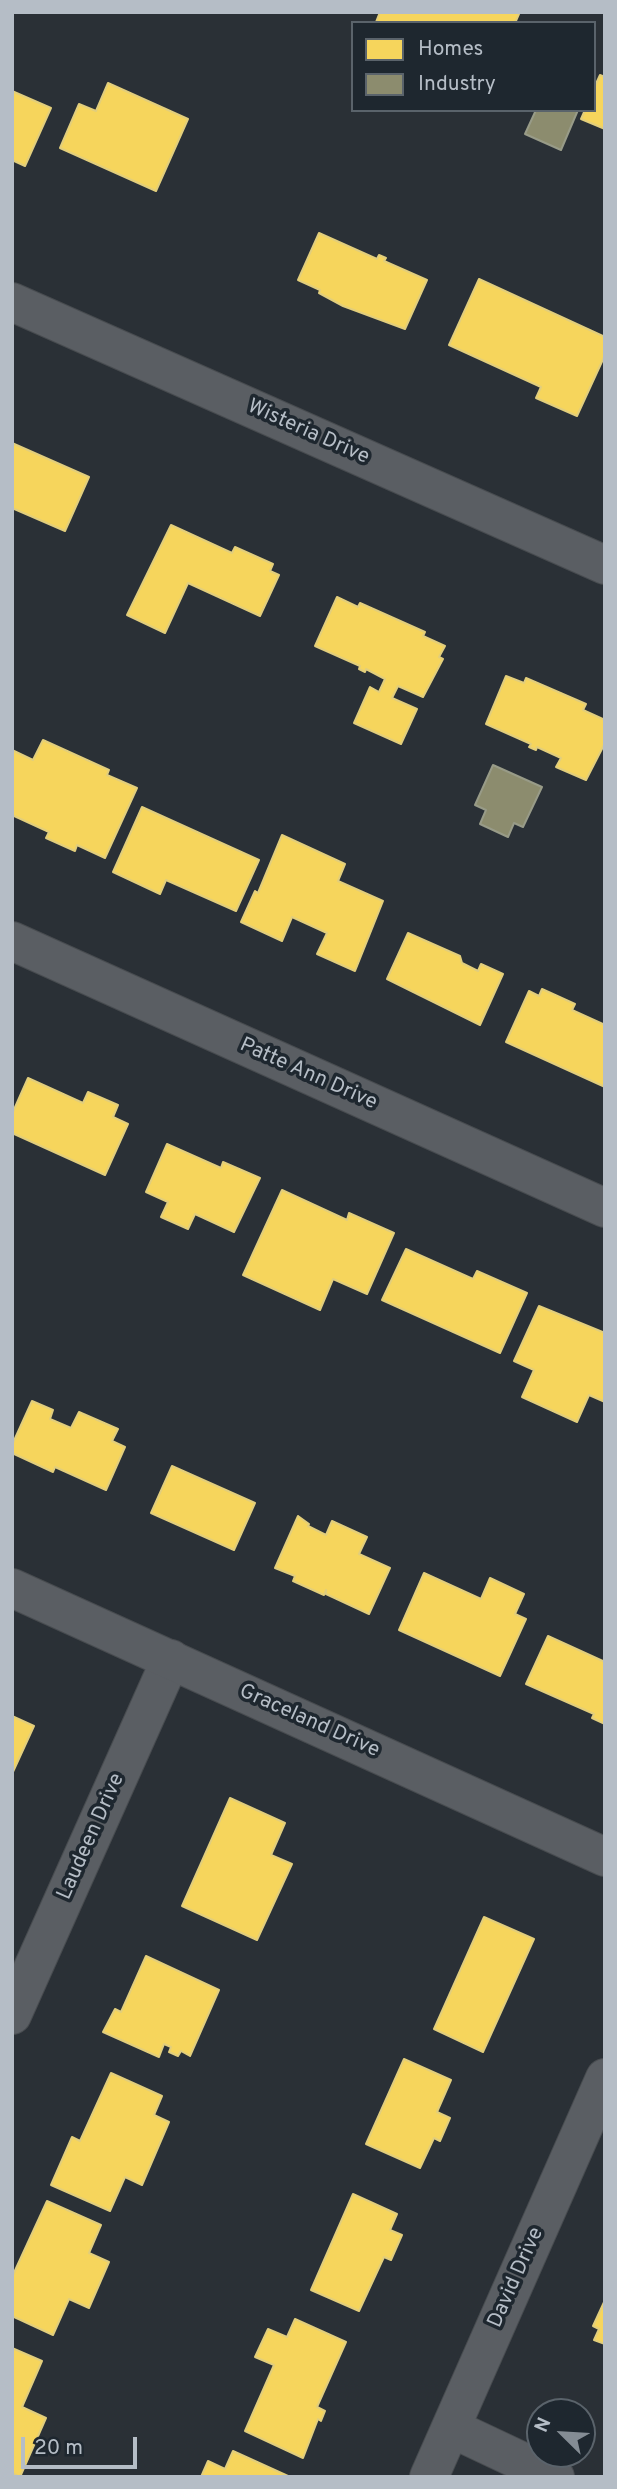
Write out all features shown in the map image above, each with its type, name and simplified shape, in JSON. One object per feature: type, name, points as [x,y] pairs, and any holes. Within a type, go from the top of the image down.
[{"type":"street","name":"Wisteria Drive","points":[[12,302],[605,565]]},
{"type":"street","name":"Patte Ann Drive","points":[[12,941],[605,1208]]},
{"type":"street","name":"Graceland Drive","points":[[12,1588],[605,1857]]},
{"type":"street","name":"Laudeen Drive","points":[[12,2015],[171,1659]]},
{"type":"street","name":"David Drive","points":[[429,2477],[605,2078]]},
{"type":"street","points":[[451,2428],[555,2477]]},
{"type":"building: Homes","points":[[380,12],[519,14],[516,21],[376,21]]},
{"type":"building: Homes","points":[[600,75],[605,77],[605,129],[581,119],[584,112],[596,112],[596,84]]},
{"type":"building: Homes","points":[[108,83],[188,119],[156,191],[60,148],[79,104],[96,111]]},
{"type":"building: Homes","points":[[12,91],[51,108],[25,166],[12,160]]},
{"type":"building: Homes","points":[[319,233],[377,259],[379,255],[386,258],[384,261],[427,280],[405,329],[343,306],[319,293],[320,290],[298,280]]},
{"type":"building: Homes","points":[[479,279],[605,337],[605,355],[577,416],[536,398],[541,387],[449,345]]},
{"type":"building: Homes","points":[[12,443],[89,477],[65,531],[12,508]]},
{"type":"building: Homes","points":[[171,525],[232,553],[235,547],[273,564],[270,571],[279,575],[260,616],[188,583],[165,633],[127,615]]},
{"type":"building: Homes","points":[[337,597],[358,607],[360,603],[425,632],[423,636],[445,646],[439,657],[443,659],[423,697],[398,686],[392,698],[417,709],[401,744],[354,723],[370,687],[379,692],[385,679],[366,669],[365,672],[359,669],[360,666],[315,646]]},
{"type":"building: Homes","points":[[506,676],[524,683],[526,678],[586,704],[583,710],[605,720],[605,743],[586,780],[556,767],[561,758],[537,747],[536,750],[529,747],[531,744],[486,724]]},
{"type":"building: Homes","points":[[43,740],[109,770],[107,775],[137,788],[105,858],[77,845],[75,851],[46,838],[49,832],[12,815],[12,750],[33,760]]},
{"type":"building: Homes","points":[[142,807],[259,860],[236,911],[166,880],[160,894],[113,872]]},
{"type":"building: Homes","points":[[282,835],[345,864],[338,881],[383,901],[355,971],[317,954],[327,933],[292,917],[282,941],[241,922],[255,891],[258,893]]},
{"type":"building: Homes","points":[[408,933],[460,956],[462,963],[478,971],[481,964],[503,974],[480,1025],[387,979]]},
{"type":"building: Homes","points":[[542,989],[575,1004],[572,1010],[605,1025],[605,1087],[506,1042],[529,991],[539,996]]},
{"type":"building: Homes","points":[[28,1078],[83,1103],[88,1092],[118,1105],[113,1117],[128,1124],[105,1175],[12,1133],[12,1114]]},
{"type":"building: Homes","points":[[167,1144],[221,1168],[223,1162],[260,1178],[234,1232],[195,1214],[188,1229],[161,1217],[168,1202],[146,1192]]},
{"type":"building: Homes","points":[[282,1190],[347,1220],[349,1213],[394,1233],[367,1294],[333,1279],[320,1310],[243,1275]]},
{"type":"building: Homes","points":[[406,1249],[473,1279],[477,1271],[527,1293],[500,1353],[382,1300]]},
{"type":"building: Homes","points":[[539,1306],[605,1333],[605,1402],[589,1395],[577,1422],[522,1397],[534,1370],[514,1361]]},
{"type":"building: Homes","points":[[32,1401],[53,1410],[50,1419],[71,1428],[79,1412],[118,1429],[112,1441],[125,1447],[106,1490],[55,1467],[53,1472],[12,1453],[12,1445]]},
{"type":"building: Homes","points":[[172,1466],[255,1503],[234,1550],[151,1513]]},
{"type":"building: Homes","points":[[298,1516],[309,1524],[308,1526],[326,1535],[332,1521],[367,1537],[359,1554],[390,1568],[369,1614],[326,1594],[326,1590],[324,1595],[293,1581],[295,1576],[275,1568]]},
{"type":"building: Homes","points":[[424,1573],[481,1599],[490,1578],[524,1594],[515,1614],[526,1619],[500,1676],[399,1630]]},
{"type":"building: Homes","points":[[548,1636],[605,1662],[605,1724],[592,1718],[594,1714],[526,1684]]},
{"type":"building: Homes","points":[[12,1716],[34,1726],[12,1774]]},
{"type":"building: Homes","points":[[230,1798],[285,1823],[271,1855],[292,1864],[257,1940],[182,1906]]},
{"type":"building: Homes","points":[[484,1917],[534,1939],[483,2052],[434,2029]]},
{"type":"building: Homes","points":[[146,1956],[219,1990],[190,2056],[181,2051],[178,2056],[169,2052],[171,2047],[164,2044],[159,2057],[103,2032],[115,2009],[121,2012]]},
{"type":"building: Homes","points":[[404,2059],[451,2080],[437,2112],[450,2118],[440,2141],[434,2138],[420,2168],[366,2144]]},
{"type":"building: Homes","points":[[111,2073],[162,2096],[154,2115],[169,2122],[142,2185],[125,2177],[110,2211],[51,2185],[72,2137],[80,2141]]},
{"type":"building: Homes","points":[[353,2194],[397,2214],[390,2230],[402,2235],[391,2260],[384,2257],[359,2311],[311,2290]]},
{"type":"building: Homes","points":[[47,2201],[101,2225],[89,2253],[109,2262],[89,2308],[69,2299],[53,2335],[12,2316],[12,2277]]},
{"type":"building: Homes","points":[[605,2300],[605,2344],[594,2340],[599,2329],[593,2326]]},
{"type":"building: Homes","points":[[295,2319],[346,2342],[317,2407],[325,2411],[321,2421],[318,2419],[303,2458],[245,2431],[274,2365],[255,2357],[268,2329],[287,2337]]},
{"type":"building: Homes","points":[[12,2348],[42,2361],[22,2407],[46,2418],[20,2477],[12,2473]]},
{"type":"building: Homes","points":[[233,2451],[288,2477],[201,2477],[208,2461],[225,2469]]},
{"type":"building: Industry","points":[[535,112],[577,112],[561,150],[525,134]]},
{"type":"building: Industry","points":[[493,765],[542,787],[523,827],[514,823],[508,837],[480,824],[486,810],[475,805]]}]
